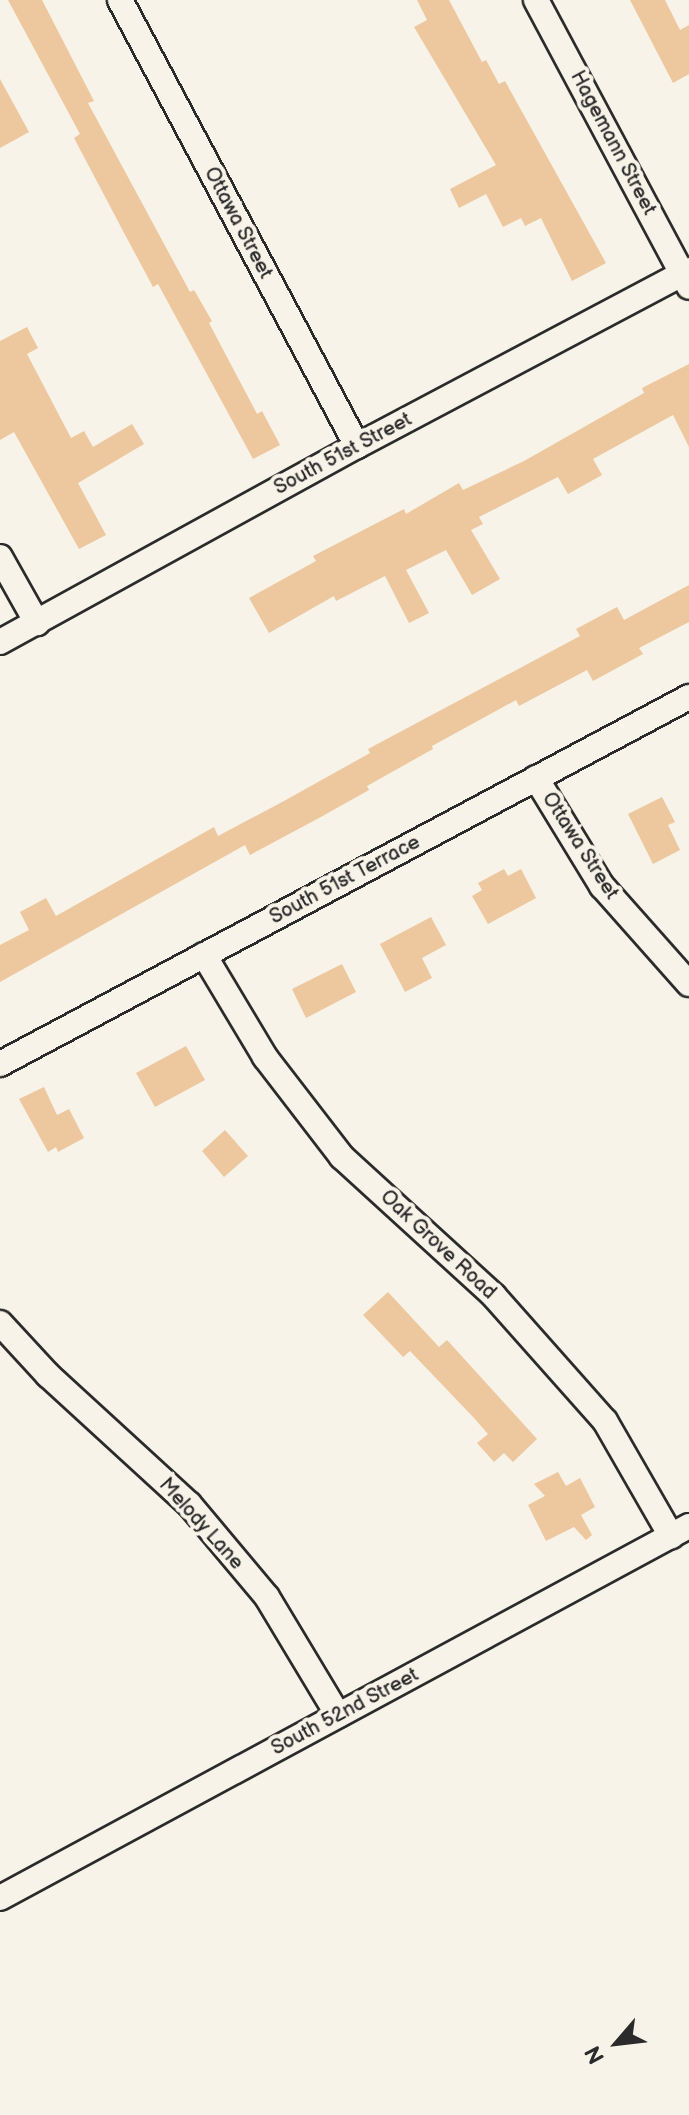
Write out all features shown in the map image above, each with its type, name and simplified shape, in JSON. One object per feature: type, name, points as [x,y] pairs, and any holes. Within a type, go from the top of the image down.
[{"type":"street","name":"Ottawa Street","points":[[120,0],[357,446]]},
{"type":"street","name":"Hagemann Street","points":[[536,0],[687,277]]},
{"type":"street","name":"South 51st Street","points":[[0,642],[357,446],[687,277]]},
{"type":"street","points":[[0,557],[37,623]]},
{"type":"street","name":"South 51st Terrace","points":[[0,1064],[689,697]]},
{"type":"street","name":"Ottawa Street","points":[[536,778],[602,886],[689,984]]},
{"type":"street","name":"Oak Grove Road","points":[[204,955],[265,1057],[342,1157],[494,1296],[605,1421],[680,1531]]},
{"type":"street","name":"Melody Lane","points":[[0,1323],[48,1375],[189,1504],[267,1597],[338,1715]]},
{"type":"street","name":"South 52nd Street","points":[[0,1898],[680,1531]]},
{"type":"building","points":[[8,0],[42,0],[94,101],[88,103],[190,292],[194,290],[212,321],[209,323],[257,414],[262,411],[280,445],[253,459],[158,284],[153,287],[122,229],[74,138],[80,134]]},
{"type":"building","points":[[417,0],[449,0],[482,62],[486,60],[499,84],[505,81],[606,263],[572,281],[541,218],[525,226],[521,218],[503,227],[486,194],[459,208],[450,189],[496,165],[414,27],[427,20]]},
{"type":"building","points":[[630,0],[665,0],[680,30],[689,25],[689,74],[673,83]]},
{"type":"building","points":[[0,79],[29,132],[0,148]]},
{"type":"building","points":[[27,327],[38,348],[27,354],[71,438],[84,431],[93,447],[132,424],[144,444],[78,483],[106,535],[79,549],[14,432],[0,440],[0,341]]},
{"type":"building","points":[[689,364],[689,447],[673,415],[593,459],[602,475],[568,494],[558,477],[479,517],[483,524],[471,530],[500,579],[472,595],[446,550],[406,570],[429,613],[409,623],[385,576],[336,601],[334,596],[269,633],[249,598],[316,561],[313,556],[404,509],[406,514],[459,483],[463,490],[524,461],[644,393],[642,388]]},
{"type":"building","points":[[689,585],[689,622],[639,648],[643,654],[593,681],[587,670],[519,706],[516,700],[432,746],[433,749],[367,786],[369,790],[319,818],[250,855],[245,845],[0,982],[0,945],[29,930],[20,912],[46,898],[56,916],[214,827],[218,836],[284,801],[370,753],[368,749],[580,636],[576,629],[617,607],[624,620]]},
{"type":"building","points":[[662,797],[675,822],[668,825],[680,850],[653,864],[628,814]]},
{"type":"building","points":[[504,869],[508,876],[521,869],[536,898],[488,924],[472,896],[482,890],[478,883]]},
{"type":"building","points":[[431,917],[446,945],[422,958],[432,978],[405,992],[380,944]]},
{"type":"building","points":[[342,964],[356,992],[306,1018],[292,989]]},
{"type":"building","points":[[186,1046],[205,1080],[155,1107],[136,1073]]},
{"type":"building","points":[[44,1087],[57,1115],[69,1109],[84,1138],[58,1152],[56,1147],[48,1152],[19,1099]]},
{"type":"building","points":[[225,1130],[248,1156],[224,1177],[202,1151]]},
{"type":"building","points":[[388,1292],[439,1347],[447,1340],[537,1439],[513,1462],[504,1453],[494,1462],[477,1443],[488,1434],[474,1418],[410,1351],[403,1357],[363,1315]]},
{"type":"building","points":[[558,1472],[566,1486],[580,1478],[595,1507],[581,1515],[592,1535],[586,1540],[574,1527],[546,1541],[528,1505],[545,1496],[534,1484]]}]
